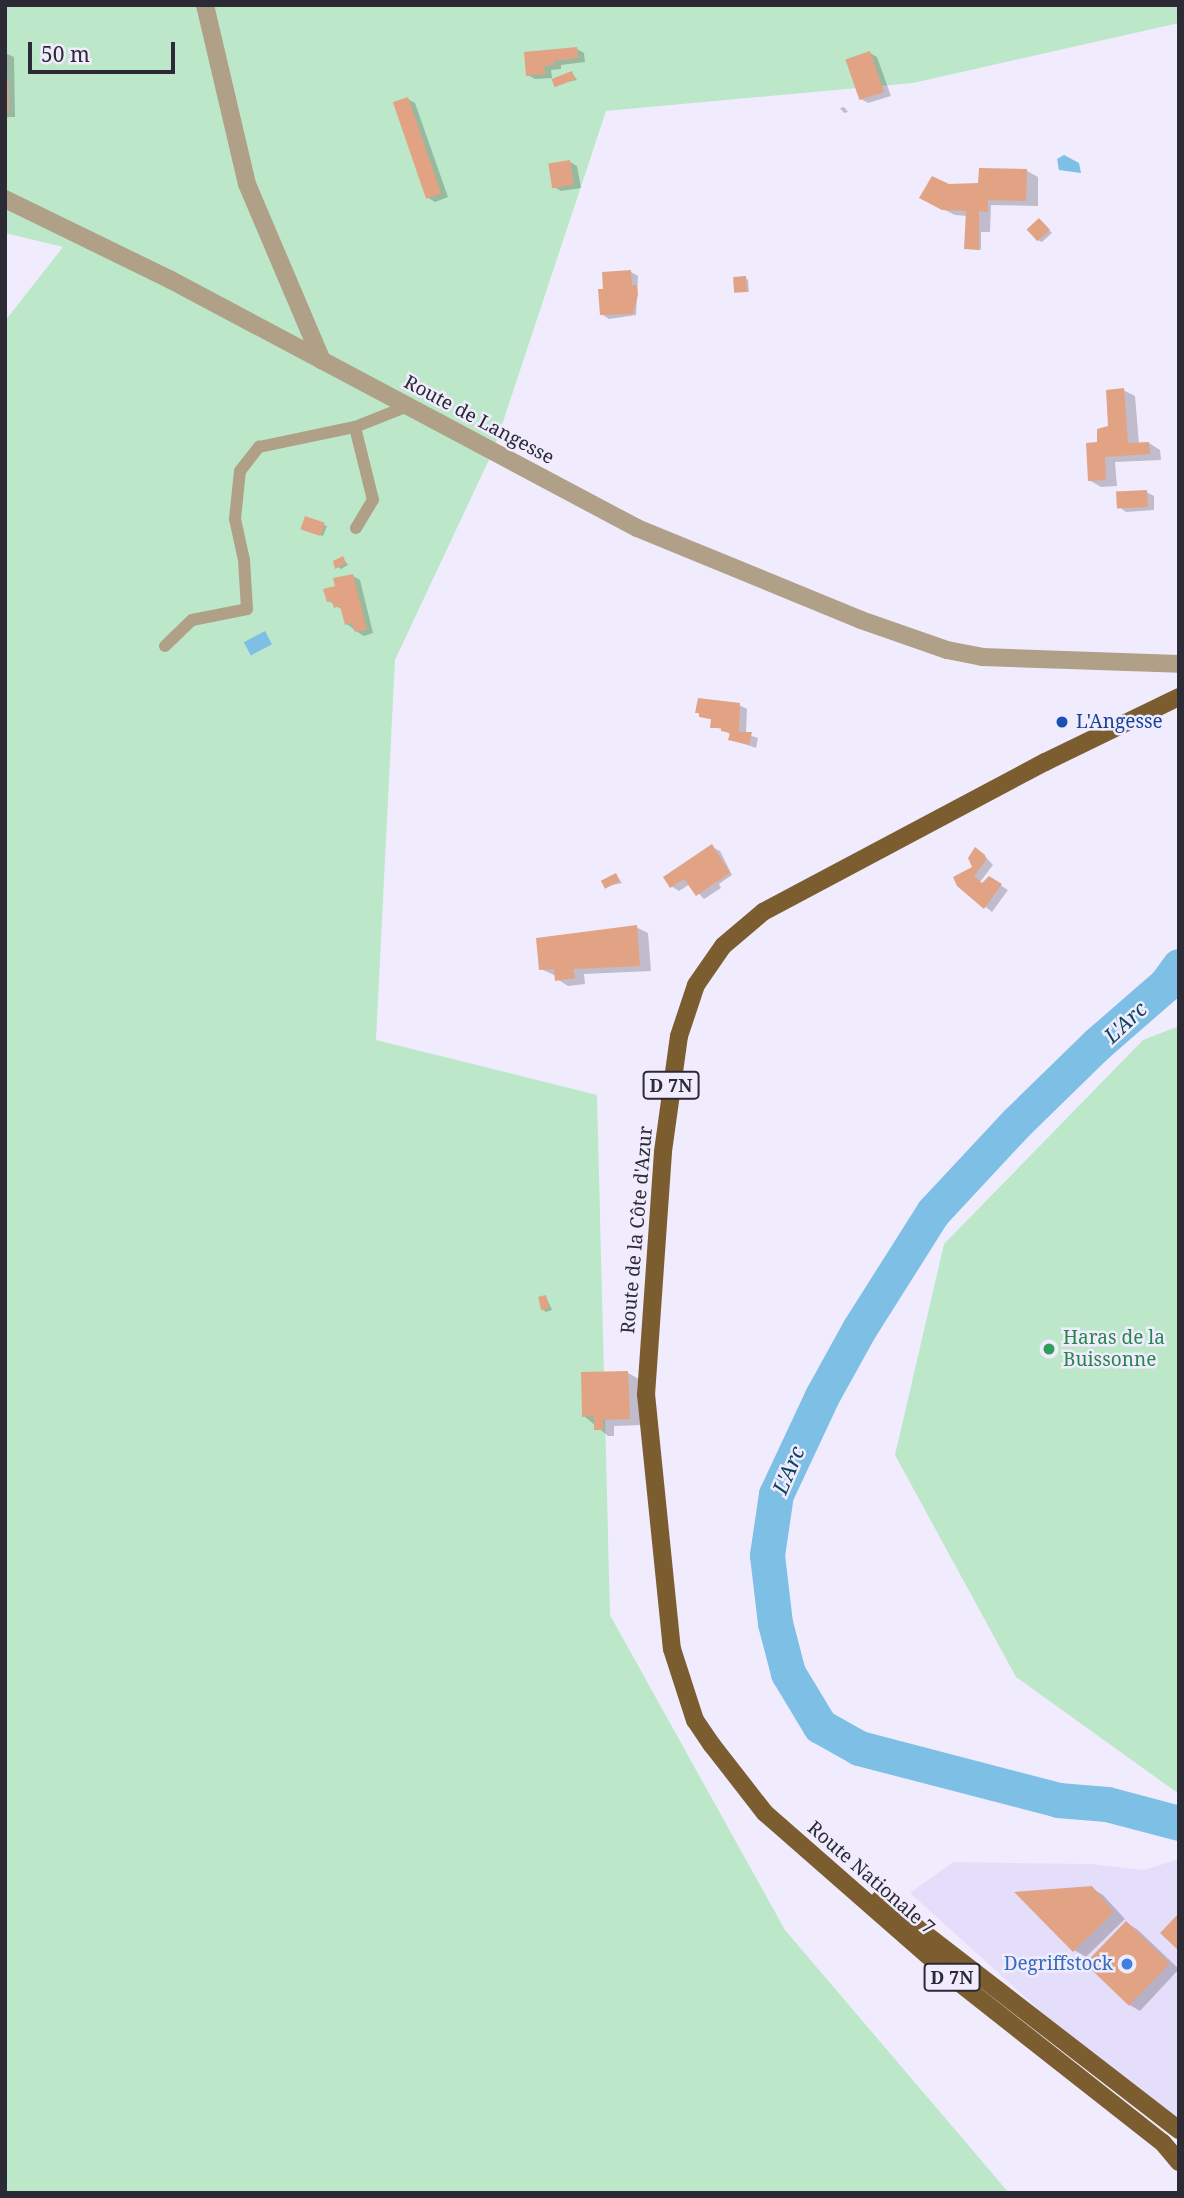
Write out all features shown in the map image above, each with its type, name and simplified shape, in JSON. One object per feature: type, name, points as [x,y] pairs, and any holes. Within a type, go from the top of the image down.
[{"type":"main road","name":"Route de la Côte d'Azur","points":[[712,1745],[695,1720],[672,1649],[646,1394],[670,1094],[680,1037],[696,985],[723,946],[763,912],[1033,768],[1179,697]]},
{"type":"main road","name":"Route Nationale 7","points":[[712,1745],[765,1813],[938,1965],[1163,2143],[1179,2162]]},
{"type":"main road","name":"Route Nationale 7","points":[[736,1779],[896,1912],[1179,2130]]},
{"type":"street","points":[[205,5],[247,184],[322,361]]},
{"type":"street","name":"Route de Langesse","points":[[9,204],[171,280],[637,528],[861,620],[947,650],[982,657],[1179,664]]},
{"type":"lane","points":[[165,646],[192,620],[247,610],[244,560],[235,519],[240,471],[259,447],[355,427],[408,406]]},
{"type":"lane","points":[[355,427],[373,500],[356,528]]},
{"type":"shaded area","points":[[1179,1859],[1179,2119],[1059,2028],[910,1893],[953,1862],[1091,1864],[1144,1870]]},
{"type":"green space","points":[[5,5],[1179,5],[1179,23],[913,83],[606,111],[494,449],[395,660],[376,1040],[597,1095],[610,1615],[785,1930],[1009,2193],[5,2193],[5,321],[63,247],[5,233]]},
{"type":"green space","name":"Haras de la Buissonne","points":[[1179,1026],[1179,1794],[1016,1677],[895,1455],[944,1244],[1143,1040]]},
{"type":"water","points":[[1064,155],[1079,163],[1081,173],[1059,170],[1057,159]]},
{"type":"water","points":[[265,631],[272,644],[251,656],[244,642]]},
{"type":"building","points":[[577,47],[578,58],[554,61],[555,65],[544,66],[546,74],[526,76],[524,52]]},
{"type":"building","points":[[870,51],[884,92],[859,100],[845,59]]},
{"type":"building","points":[[572,71],[575,79],[555,87],[551,79]]},
{"type":"building","points":[[5,79],[8,79],[9,113],[5,113]]},
{"type":"building","points":[[408,97],[441,193],[426,199],[393,102]]},
{"type":"building","points":[[570,160],[574,185],[552,188],[548,163]]},
{"type":"building","points":[[979,168],[1027,169],[1026,201],[988,200],[988,212],[979,211],[979,250],[964,249],[966,211],[942,210],[919,198],[932,176],[949,184],[978,183]]},
{"type":"building","points":[[1039,218],[1050,230],[1037,241],[1027,230]]},
{"type":"building","points":[[631,270],[632,285],[637,285],[638,295],[633,314],[600,315],[598,289],[603,289],[602,272]]},
{"type":"building","points":[[746,276],[747,292],[734,293],[733,277]]},
{"type":"building","points":[[1124,388],[1128,443],[1149,442],[1150,454],[1105,457],[1106,480],[1088,481],[1086,443],[1097,442],[1097,429],[1108,426],[1106,390]]},
{"type":"building","points":[[1147,490],[1148,507],[1117,509],[1116,492]]},
{"type":"building","points":[[305,516],[325,523],[320,536],[300,529]]},
{"type":"building","points":[[343,556],[346,563],[335,569],[333,561]]},
{"type":"building","points":[[353,574],[367,630],[355,632],[352,623],[345,625],[340,606],[334,608],[332,601],[327,602],[323,589],[335,586],[333,578]]},
{"type":"building","points":[[698,698],[740,703],[739,732],[752,732],[749,745],[728,740],[730,733],[721,731],[721,728],[710,728],[711,719],[699,717],[699,713],[695,713]]},
{"type":"building","points":[[712,844],[730,873],[696,896],[684,879],[670,888],[663,877]]},
{"type":"building","points":[[975,847],[985,855],[986,860],[974,876],[982,883],[989,876],[1002,884],[984,909],[957,886],[953,877],[972,867],[968,858]]},
{"type":"building","points":[[616,873],[620,881],[605,889],[601,881]]},
{"type":"building","points":[[637,925],[640,966],[573,969],[575,978],[555,981],[554,969],[539,970],[536,938]]},
{"type":"building","points":[[546,1295],[549,1309],[541,1310],[538,1297]]},
{"type":"building","points":[[628,1371],[630,1419],[603,1420],[603,1430],[594,1430],[594,1416],[582,1417],[581,1372]]},
{"type":"building","points":[[1092,1886],[1114,1912],[1073,1952],[1014,1892]]},
{"type":"building","points":[[1179,1913],[1179,1951],[1160,1933]]},
{"type":"building","points":[[1126,1921],[1170,1963],[1129,2006],[1085,1963]]},
{"type":"waterway","name":"L'Arc","points":[[1179,966],[1166,984],[1097,1044],[1017,1122],[933,1212],[859,1329],[822,1396],[776,1494],[767,1555],[775,1623],[788,1673],[820,1726],[859,1748],[1058,1800],[1107,1804],[1179,1823]]},
{"type":"place","name":"L'Angesse","points":[[1062,722]]},
{"type":"place","name":"Haras de la Buissonne","points":[[1049,1349]]},
{"type":"place","name":"Degriffstock","points":[[1127,1964]]}]
